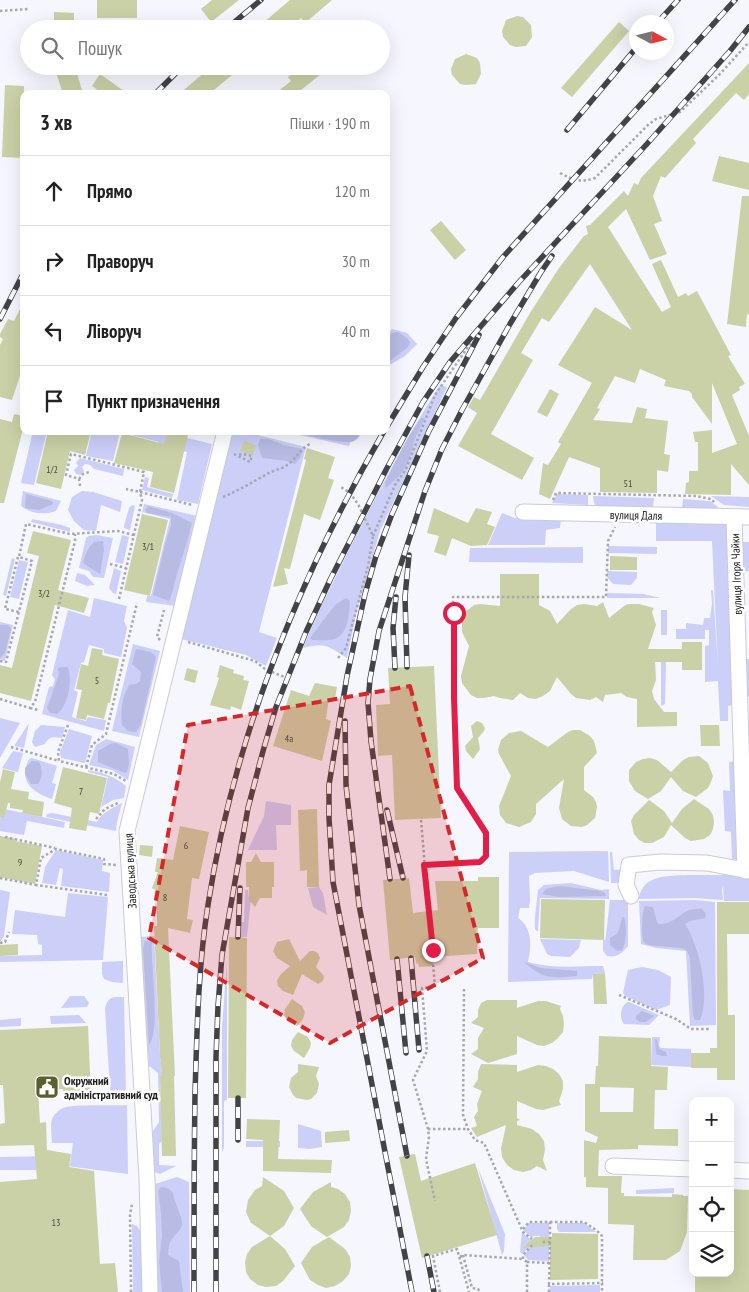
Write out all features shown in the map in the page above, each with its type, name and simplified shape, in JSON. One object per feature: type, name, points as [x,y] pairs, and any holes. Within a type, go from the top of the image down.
[{"type":"street","name":"Заводська вулиця","points":[[150,1292],[147,1179],[127,831],[224,435]]},
{"type":"street","name":"вулиця Даля","points":[[523,512],[742,517]]},
{"type":"street","name":"вулиця Ігоря Чайки","points":[[742,517],[747,871]]},
{"type":"street","points":[[631,896],[626,886],[629,865],[661,862],[707,862],[747,871]]},
{"type":"street","points":[[613,1166],[689,1169]]},
{"type":"street","points":[[734,1170],[749,1171]]},
{"type":"path","points":[[0,11],[28,9]]},
{"type":"path","points":[[560,172],[578,181],[595,178],[656,118],[680,112],[749,42]]},
{"type":"path","points":[[338,658],[346,648],[360,590],[368,566],[373,536],[396,485],[406,469],[435,395],[472,341]]},
{"type":"path","points":[[126,489],[198,506],[207,504],[235,492],[270,472],[286,467],[303,448],[310,444]]},
{"type":"path","points":[[220,450],[238,455],[252,456],[250,462],[240,458],[238,455]]},
{"type":"path","points":[[79,479],[66,475],[71,454],[144,472],[140,492],[142,500],[119,599]]},
{"type":"path","points":[[80,486],[79,479],[88,472]]},
{"type":"path","points":[[341,487],[350,493],[358,504],[373,536]]},
{"type":"path","points":[[546,513],[556,493],[696,496],[711,499],[716,503]]},
{"type":"path","points":[[424,865],[480,862],[486,856],[486,833],[457,788],[454,697],[454,596],[606,597],[608,541],[620,515]]},
{"type":"path","points":[[19,612],[5,609],[26,524],[75,534],[118,531],[134,535]]},
{"type":"path","points":[[30,708],[35,702],[73,550],[75,534]]},
{"type":"path","points":[[0,661],[6,662],[32,561],[19,557]]},
{"type":"path","points":[[110,564],[126,568]]},
{"type":"path","points":[[86,767],[92,745],[106,734],[137,603]]},
{"type":"path","points":[[174,640],[197,644],[255,661],[265,669],[289,679]]},
{"type":"path","points":[[0,699],[38,710]]},
{"type":"path","points":[[60,761],[58,752],[68,725]]},
{"type":"path","points":[[10,747],[114,774],[129,783]]},
{"type":"path","points":[[96,819],[105,809],[125,799]]},
{"type":"path","points":[[421,820],[435,987],[422,988],[427,1051],[414,1080],[428,1129],[429,1137],[426,1159],[435,1201]]},
{"type":"path","points":[[0,835],[104,859],[104,864],[120,866]]},
{"type":"path","points":[[36,885],[41,858],[56,849]]},
{"type":"path","points":[[0,878],[107,895]]},
{"type":"path","points":[[0,943],[4,942],[9,932]]},
{"type":"path","points":[[464,990],[463,1115],[468,1129],[475,1140],[484,1143],[522,1230],[532,1239]]},
{"type":"path","points":[[619,995],[676,1019],[691,1029],[709,1029]]},
{"type":"path","points":[[428,1129],[468,1129]]},
{"type":"path","points":[[522,1230],[528,1222],[584,1222],[596,1230],[602,1236],[602,1292]]},
{"type":"path","points":[[549,1292],[550,1222]]},
{"type":"path","points":[[542,1242],[550,1242]]},
{"type":"path","points":[[523,1259],[523,1255],[532,1245]]},
{"type":"path","points":[[440,1292],[433,1256],[457,1249],[472,1288],[478,1289],[480,1292]]},
{"type":"path","points":[[461,1256],[523,1259],[527,1262],[550,1263]]},
{"type":"path","points":[[461,1256],[469,1292]]},
{"type":"path","points":[[527,1262],[527,1292]]},
{"type":"path","points":[[549,1284],[602,1283]]},
{"type":"highlighted area","points":[[410,686],[483,958],[330,1043],[149,938],[188,725]]},
{"type":"shaded area","points":[[392,329],[407,333],[417,344],[405,356],[390,365],[390,331]]},
{"type":"shaded area","points":[[398,332],[410,342],[408,347],[390,361],[390,335]]},
{"type":"shaded area","points":[[440,385],[447,387],[380,531],[356,614],[347,658],[322,645],[303,648],[329,591],[377,496],[407,440]]},
{"type":"shaded area","points":[[421,418],[425,418],[416,436],[405,468],[386,488],[385,483],[397,458]]},
{"type":"shaded area","points":[[32,435],[46,435],[34,485],[21,483]]},
{"type":"shaded area","points":[[91,435],[119,435],[113,461],[86,456]]},
{"type":"shaded area","points":[[132,435],[175,435],[212,444],[198,504],[177,500],[187,452],[158,445],[159,442]]},
{"type":"shaded area","points":[[232,435],[258,435],[306,447],[259,632],[277,638],[266,666],[246,655],[181,639]]},
{"type":"shaded area","points":[[299,435],[353,435],[349,446]]},
{"type":"shaded area","points":[[308,435],[360,435],[354,441],[349,442]]},
{"type":"shaded area","points":[[260,439],[268,439],[303,449],[300,458],[295,464],[262,458],[258,445]]},
{"type":"shaded area","points":[[80,458],[124,469],[123,476],[94,469],[90,465],[85,464],[82,467],[84,471],[81,475],[76,474],[74,470],[78,466],[76,462]]},
{"type":"shaded area","points":[[145,477],[149,478],[147,487],[173,494],[172,498],[142,490]]},
{"type":"shaded area","points":[[23,491],[61,501],[56,511],[47,513],[33,512],[21,506]]},
{"type":"shaded area","points":[[82,491],[93,492],[122,501],[120,512],[101,505],[96,531],[84,530],[74,521],[68,510],[72,497]]},
{"type":"shaded area","points":[[26,494],[52,501],[53,504],[39,510],[25,508]]},
{"type":"shaded area","points":[[557,494],[588,495],[588,505],[552,503]]},
{"type":"shaded area","points":[[593,496],[654,498],[653,507],[595,506]]},
{"type":"shaded area","points":[[711,496],[749,497],[749,507],[724,505]]},
{"type":"shaded area","points":[[683,499],[710,501],[718,507],[718,510],[682,508]]},
{"type":"shaded area","points":[[144,504],[198,516],[176,606],[146,602],[147,596],[151,596],[170,519],[142,512]]},
{"type":"shaded area","points":[[132,505],[135,506],[130,530],[124,528],[124,526],[129,508]]},
{"type":"shaded area","points":[[148,506],[172,513],[192,523],[169,601],[153,595],[171,525],[171,517],[147,513],[145,510]]},
{"type":"shaded area","points":[[502,513],[515,518],[561,517],[560,528],[546,530],[545,545],[488,545]]},
{"type":"shaded area","points":[[656,517],[724,522],[728,528],[735,705],[728,706],[728,721],[720,721],[718,681],[705,682],[705,646],[709,645],[709,630],[705,630],[705,639],[676,639],[676,629],[686,629],[686,623],[703,625],[704,618],[710,618],[711,590],[713,590],[718,667],[712,541],[656,541]]},
{"type":"shaded area","points":[[32,519],[62,525],[70,528],[70,532],[31,522]]},
{"type":"shaded area","points":[[96,535],[113,538],[104,578],[93,577],[89,571],[79,568],[86,538]]},
{"type":"shaded area","points":[[122,535],[129,537],[123,564],[115,562]]},
{"type":"shaded area","points":[[103,541],[104,550],[100,574],[83,563],[87,551],[92,544]]},
{"type":"shaded area","points":[[741,542],[749,542],[749,571],[741,572]]},
{"type":"shaded area","points":[[608,546],[657,547],[657,554],[608,553]]},
{"type":"shaded area","points":[[583,547],[583,563],[469,562],[470,548]]},
{"type":"shaded area","points":[[12,558],[15,559],[6,596],[3,595]]},
{"type":"shaded area","points":[[19,560],[28,562],[19,599],[10,597]]},
{"type":"shaded area","points":[[114,568],[121,571],[116,594],[109,588]]},
{"type":"shaded area","points":[[607,571],[637,572],[637,578],[631,585],[613,584],[607,577]]},
{"type":"shaded area","points":[[77,573],[85,575],[95,585],[87,586],[75,581]]},
{"type":"shaded area","points":[[607,593],[643,594],[661,598],[607,598]]},
{"type":"shaded area","points":[[94,598],[127,606],[124,621],[127,628],[121,657],[104,653],[104,649],[89,645],[84,662],[81,663],[74,690],[78,692],[72,717],[86,721],[88,717],[106,720],[104,731],[42,714],[49,687],[53,686],[55,679],[52,675],[68,610],[90,617]]},
{"type":"shaded area","points":[[346,598],[350,601],[349,613],[346,626],[340,636],[329,640],[312,640],[310,638],[335,605]]},
{"type":"shaded area","points":[[661,610],[667,610],[667,635],[661,635]]},
{"type":"shaded area","points":[[0,622],[13,625],[5,661],[0,659]]},
{"type":"shaded area","points":[[0,625],[8,625],[11,629],[5,653],[0,658]]},
{"type":"shaded area","points":[[133,644],[160,651],[139,737],[112,731]]},
{"type":"shaded area","points":[[136,649],[151,652],[156,657],[141,724],[136,732],[128,731],[122,725],[122,705],[129,685],[140,681],[141,672],[132,664]]},
{"type":"shaded area","points":[[745,659],[749,659],[749,697],[746,697]]},
{"type":"shaded area","points":[[661,662],[666,662],[665,704],[661,706]]},
{"type":"shaded area","points":[[68,667],[70,679],[69,692],[61,710],[57,714],[50,713],[47,708],[59,674],[58,668]]},
{"type":"shaded area","points":[[0,718],[20,723],[0,758]]},
{"type":"shaded area","points":[[29,723],[24,748],[14,746]]},
{"type":"shaded area","points":[[41,725],[65,727],[62,738],[52,738],[45,744],[35,747],[32,742],[35,731]]},
{"type":"shaded area","points":[[69,729],[92,736],[85,763],[61,758],[60,752]]},
{"type":"shaded area","points":[[106,739],[135,747],[128,780],[112,770],[89,765],[96,745]]},
{"type":"shaded area","points":[[116,743],[128,749],[129,764],[125,773],[98,762],[98,751],[110,744]]},
{"type":"shaded area","points":[[13,751],[23,753],[18,772],[2,768]]},
{"type":"shaded area","points":[[32,758],[57,766],[52,783],[56,784],[52,799],[38,793],[29,785],[26,779],[26,767],[29,759]]},
{"type":"shaded area","points":[[32,761],[39,762],[41,768],[42,776],[38,784],[31,784],[25,774],[25,768]]},
{"type":"shaded area","points":[[736,761],[739,860],[732,859],[731,832],[725,831],[723,790],[730,791],[729,762]]},
{"type":"shaded area","points":[[88,770],[108,775],[126,786],[124,798],[113,800],[101,807],[108,777],[88,772]]},
{"type":"shaded area","points":[[266,801],[291,805],[291,825],[276,825],[277,850],[248,850],[264,816]]},
{"type":"shaded area","points":[[122,803],[116,831],[46,817],[47,814],[52,813],[97,822],[105,813]]},
{"type":"shaded area","points":[[0,808],[65,822],[64,828],[27,821],[24,835],[0,831]]},
{"type":"shaded area","points":[[56,850],[103,860],[102,871],[110,873],[109,892],[61,886],[63,869],[60,868],[56,885],[42,883],[45,867]]},
{"type":"shaded area","points":[[608,851],[609,882],[574,871],[535,873],[529,876],[529,908],[520,908],[518,918],[526,926],[530,937],[528,962],[556,966],[603,966],[605,973],[593,974],[592,979],[508,982],[509,852]]},
{"type":"shaded area","points":[[610,852],[612,852],[614,870],[626,869],[619,883],[611,883]]},
{"type":"shaded area","points":[[738,875],[749,877],[749,901],[724,901],[723,885],[723,900],[695,898],[639,899],[645,885],[651,881],[665,876]]},
{"type":"shaded area","points":[[571,883],[601,890],[609,889],[609,899],[540,898],[538,932],[535,929],[535,914],[538,890],[544,885]]},
{"type":"shaded area","points":[[559,886],[601,891],[606,896],[560,897],[542,894],[546,889]]},
{"type":"shaded area","points":[[319,887],[323,893],[327,915],[313,907],[308,888]]},
{"type":"shaded area","points":[[0,890],[10,892],[4,936],[0,942]]},
{"type":"shaded area","points":[[245,890],[248,890],[249,898],[251,899],[247,937],[240,937],[240,922],[244,922]]},
{"type":"shaded area","points":[[68,893],[108,897],[103,960],[0,962],[0,956],[42,955],[42,945],[38,944],[37,935],[12,934],[15,910],[65,917]]},
{"type":"shaded area","points":[[610,900],[628,900],[628,946],[624,951],[614,956],[607,956],[603,951]]},
{"type":"shaded area","points":[[695,900],[715,902],[716,1025],[690,1026],[686,951],[656,948],[641,944],[639,901]]},
{"type":"shaded area","points":[[645,906],[653,907],[659,924],[671,921],[689,910],[702,909],[706,914],[705,918],[685,924],[695,944],[702,971],[704,998],[700,1020],[695,1020],[693,1015],[690,958],[688,952],[681,948],[644,943],[642,927]]},
{"type":"shaded area","points":[[622,917],[624,917],[625,921],[626,938],[622,950],[617,951],[610,945],[610,938],[618,933]]},
{"type":"shaded area","points":[[154,936],[162,1074],[160,1076],[162,1141],[159,1144],[159,1165],[176,1166],[160,1174],[154,1172],[153,1131],[159,1122],[158,1073],[149,1066],[140,937]]},
{"type":"shaded area","points":[[540,939],[581,940],[579,948],[570,957],[547,954]]},
{"type":"shaded area","points":[[145,941],[152,942],[155,1012],[152,1037],[149,1045],[143,949]]},
{"type":"shaded area","points":[[123,961],[123,983],[104,979],[102,962]]},
{"type":"shaded area","points":[[227,962],[227,1100],[224,1101],[224,1148],[222,1152],[222,1027]]},
{"type":"shaded area","points":[[524,962],[541,968],[577,971],[577,976],[543,975]]},
{"type":"shaded area","points":[[642,967],[658,970],[671,977],[670,1005],[656,1010],[625,996],[623,993],[628,970]]},
{"type":"shaded area","points":[[70,996],[84,996],[89,1003],[87,1007],[61,1008]]},
{"type":"shaded area","points":[[124,997],[126,1097],[121,1097],[113,1094],[110,1090],[105,1009],[109,999]]},
{"type":"shaded area","points":[[628,1002],[659,1015],[649,1025],[624,1024],[621,1019],[621,1012],[623,1006]]},
{"type":"shaded area","points":[[642,1011],[654,1016],[646,1022],[640,1022],[636,1019],[636,1016]]},
{"type":"shaded area","points":[[79,1015],[86,1023],[51,1024],[50,1016]]},
{"type":"shaded area","points":[[21,1018],[21,1026],[0,1027],[0,1020]]},
{"type":"shaded area","points":[[652,1037],[660,1037],[659,1046],[661,1048],[691,1049],[691,1067],[651,1065]]},
{"type":"shaded area","points":[[655,1039],[659,1049],[666,1052],[667,1056],[656,1054]]},
{"type":"shaded area","points":[[127,1105],[128,1174],[36,1162],[36,1170],[0,1170],[0,1157],[53,1156],[53,1161],[70,1164],[73,1143],[52,1143],[51,1122],[55,1114],[68,1107]]},
{"type":"shaded area","points":[[298,1124],[321,1131],[322,1147],[298,1148]]},
{"type":"shaded area","points":[[246,1141],[280,1141],[280,1147],[246,1147]]},
{"type":"shaded area","points":[[478,1168],[505,1234],[502,1255]]},
{"type":"shaded area","points":[[177,1177],[189,1182],[190,1292],[158,1292],[155,1184]]},
{"type":"shaded area","points":[[161,1187],[168,1188],[173,1193],[182,1222],[180,1230],[170,1242],[168,1255],[179,1261],[183,1292],[162,1292],[159,1261],[162,1236],[158,1191]]},
{"type":"shaded area","points":[[674,1188],[674,1193],[636,1194],[636,1190]]},
{"type":"shaded area","points":[[529,1223],[549,1223],[549,1241],[539,1236],[532,1238],[523,1230]]},
{"type":"shaded area","points":[[557,1223],[584,1223],[596,1232],[559,1232]]},
{"type":"shaded area","points":[[132,1224],[137,1226],[143,1235],[144,1292],[133,1292]]},
{"type":"shaded area","points":[[522,1232],[531,1240],[531,1245],[522,1254],[520,1252]]},
{"type":"shaded area","points":[[549,1243],[549,1261],[528,1260],[524,1255],[532,1245],[539,1247]]},
{"type":"shaded area","points":[[600,1285],[600,1292],[550,1292],[550,1286]]},
{"type":"building","points":[[97,0],[137,0],[137,18],[97,18]]},
{"type":"building","points":[[212,0],[239,0],[214,20],[209,20],[201,9]]},
{"type":"building","points":[[290,0],[332,0],[309,20],[303,20],[301,18],[299,20],[267,20]]},
{"type":"building","points":[[54,12],[74,13],[74,20],[54,20]]},
{"type":"building","points":[[517,16],[523,17],[531,25],[532,37],[526,46],[516,47],[510,45],[503,37],[502,31],[506,20]]},
{"type":"building","points":[[619,22],[629,31],[572,97],[561,88]]},
{"type":"building","points":[[466,54],[477,58],[480,63],[481,74],[476,84],[460,84],[452,75],[451,69],[455,59]]},
{"type":"building","points":[[749,63],[749,94],[744,100],[736,93],[693,139],[696,143],[665,178],[661,176],[653,196],[662,221],[654,224],[667,254],[650,260],[626,209],[608,227],[662,312],[671,307],[652,264],[661,260],[678,297],[686,293],[688,296],[697,291],[731,355],[728,356],[745,384],[739,387],[740,390],[732,395],[749,436],[749,485],[731,464],[731,495],[685,494],[686,483],[689,482],[689,471],[698,471],[698,442],[695,442],[693,432],[712,430],[712,453],[737,444],[712,383],[712,424],[689,391],[664,386],[666,380],[640,369],[635,383],[615,376],[597,408],[600,409],[593,420],[632,423],[637,407],[647,409],[645,418],[668,421],[664,454],[670,455],[668,472],[657,470],[657,493],[600,492],[600,468],[569,457],[550,499],[539,494],[543,463],[548,465],[561,444],[558,442],[592,383],[558,365],[595,307],[632,330],[590,264],[549,322],[542,318],[521,353],[533,360],[491,434],[534,458],[522,480],[458,446],[477,413],[468,407],[474,397],[480,400],[530,313],[559,268],[584,236],[588,234],[586,226],[590,225],[624,191],[628,196],[634,183],[638,185],[641,178]]},
{"type":"building","points":[[57,75],[78,75],[82,90],[62,90]]},
{"type":"building","points":[[99,75],[101,75],[122,90],[98,90],[92,86]]},
{"type":"building","points":[[201,75],[232,75],[214,90],[184,90]]},
{"type":"building","points":[[290,75],[320,75],[301,90],[280,90],[291,81],[288,77]]},
{"type":"building","points":[[5,85],[24,86],[24,90],[20,90],[20,158],[2,157]]},
{"type":"building","points":[[719,156],[749,163],[749,190],[712,181]]},
{"type":"building","points":[[742,196],[749,196],[749,315],[747,314],[746,327],[727,324]]},
{"type":"building","points":[[441,221],[466,250],[455,260],[430,230]]},
{"type":"building","points":[[20,309],[20,375],[12,400],[0,397],[0,345],[3,339],[0,337],[0,334],[8,319],[14,321]]},
{"type":"building","points":[[550,389],[559,394],[547,417],[537,412]]},
{"type":"building","points":[[14,414],[20,415],[21,435],[4,503],[0,503],[0,419],[12,422]]},
{"type":"building","points":[[47,435],[90,435],[85,455],[70,451],[61,489],[36,483]]},
{"type":"building","points":[[121,435],[130,435],[164,444],[167,435],[188,435],[174,493],[150,487],[153,472],[114,463]]},
{"type":"building","points":[[244,441],[256,445],[253,455],[240,451]]},
{"type":"building","points":[[307,448],[335,457],[328,478],[334,480],[320,520],[304,514],[290,569],[284,568],[288,584],[273,587],[306,460],[304,459]]},
{"type":"building","points":[[434,508],[468,523],[476,508],[492,512],[487,524],[495,527],[487,545],[471,546],[452,538],[446,556],[434,552],[439,536],[427,533]]},
{"type":"building","points":[[142,514],[168,520],[150,596],[124,590]]},
{"type":"building","points":[[33,531],[71,540],[58,590],[89,598],[84,613],[55,605],[31,701],[0,693],[0,665],[12,668],[39,556],[27,553]]},
{"type":"building","points":[[610,556],[637,557],[637,570],[610,570]]},
{"type":"building","points":[[500,574],[539,574],[539,605],[550,611],[557,624],[577,605],[597,606],[603,602],[609,618],[628,604],[639,604],[654,608],[652,612],[656,625],[648,649],[682,649],[682,642],[702,642],[702,670],[682,670],[682,662],[655,662],[656,680],[652,691],[654,699],[664,712],[677,712],[677,726],[637,727],[637,699],[627,697],[621,693],[605,695],[603,702],[596,697],[590,700],[576,698],[557,677],[550,691],[536,699],[528,698],[520,693],[513,700],[494,696],[477,698],[471,695],[462,683],[461,676],[469,646],[462,632],[462,620],[464,613],[474,605],[500,606]]},
{"type":"building","points":[[92,648],[103,650],[102,655],[119,659],[110,703],[108,703],[104,719],[87,715],[86,720],[76,718],[82,690],[76,689],[81,664],[88,666]]},
{"type":"building","points":[[220,665],[234,670],[233,673],[244,676],[243,680],[249,681],[241,710],[231,706],[230,710],[210,705],[219,678],[217,677]]},
{"type":"building","points":[[434,666],[441,818],[395,820],[392,755],[378,756],[376,705],[390,704],[388,668]]},
{"type":"building","points":[[187,668],[198,671],[195,683],[184,680]]},
{"type":"building","points":[[315,683],[337,687],[335,699],[329,698],[326,719],[331,721],[322,761],[273,746],[291,690],[309,696]]},
{"type":"building","points":[[477,721],[482,723],[485,728],[478,738],[480,749],[473,759],[466,751],[465,746],[473,737],[471,726]]},
{"type":"building","points":[[700,725],[719,725],[720,746],[701,746]]},
{"type":"building","points":[[573,730],[580,730],[590,736],[594,741],[597,753],[584,767],[584,790],[596,802],[595,818],[582,827],[571,826],[562,819],[559,808],[564,779],[536,804],[536,814],[531,822],[519,827],[506,823],[500,815],[499,806],[511,776],[499,754],[498,750],[501,740],[509,733],[521,731],[548,747]]},
{"type":"building","points":[[699,756],[708,763],[713,776],[708,788],[696,797],[683,791],[671,777],[661,791],[648,799],[635,791],[629,781],[629,770],[636,762],[643,759],[657,760],[671,772],[683,760]]},
{"type":"building","points":[[63,767],[107,778],[99,814],[90,812],[86,831],[69,828],[72,808],[54,803]]},
{"type":"building","points":[[3,769],[15,772],[11,789],[29,792],[28,799],[44,802],[42,817],[22,813],[23,810],[10,808],[10,803],[8,803],[4,818],[0,817],[0,782]]},
{"type":"building","points":[[694,799],[709,809],[713,815],[713,829],[710,835],[704,839],[691,841],[671,825],[664,837],[652,843],[645,843],[639,840],[634,834],[631,821],[634,815],[649,800],[664,811],[672,823],[682,809]]},
{"type":"building","points":[[317,809],[319,887],[307,887],[307,870],[300,871],[298,810]]},
{"type":"building","points":[[180,826],[209,832],[199,879],[192,878],[187,919],[193,920],[190,933],[168,928],[175,1076],[176,1156],[162,1156],[160,1076],[162,1074],[154,926],[157,926],[157,900],[155,900],[157,891],[152,888],[158,872],[155,872],[157,858],[173,860]]},
{"type":"building","points":[[0,836],[42,846],[35,884],[0,877]]},
{"type":"building","points":[[140,845],[153,846],[152,857],[139,855]]},
{"type":"building","points":[[256,853],[261,862],[274,862],[274,887],[272,887],[272,898],[260,898],[255,907],[249,900],[249,887],[246,887],[246,862],[251,862]]},
{"type":"building","points":[[478,877],[499,877],[499,928],[478,928],[477,954],[432,957],[433,966],[419,967],[418,963],[416,964],[415,957],[390,960],[383,880],[409,878],[413,913],[438,910],[435,881],[478,881]]},
{"type":"building","points":[[541,899],[605,900],[604,940],[540,938]]},
{"type":"building","points":[[717,902],[749,902],[749,934],[727,934],[728,1015],[735,1015],[735,1080],[717,1080],[717,1068],[691,1068],[691,1053],[710,1053],[710,1048],[717,1048]]},
{"type":"building","points":[[229,937],[247,938],[246,1098],[228,1098]]},
{"type":"building","points":[[289,939],[300,961],[310,951],[318,953],[320,958],[316,967],[324,976],[323,981],[318,984],[302,974],[293,995],[283,991],[278,986],[277,981],[280,975],[290,966],[277,958],[273,951],[277,942]]},
{"type":"building","points":[[18,944],[18,955],[0,956],[0,945]]},
{"type":"building","points":[[605,973],[607,1004],[594,1004],[593,974]]},
{"type":"building","points":[[292,999],[302,1006],[305,1012],[303,1019],[297,1026],[288,1022],[284,1015],[285,1009]]},
{"type":"building","points":[[487,1000],[517,1000],[517,1008],[538,1001],[546,1001],[561,1006],[564,1024],[563,1032],[552,1043],[544,1046],[517,1036],[517,1054],[488,1063],[471,1054],[478,1049],[478,1038],[484,1028],[471,1023],[478,1017],[481,1003]]},
{"type":"building","points":[[88,1026],[91,1097],[64,1099],[63,1089],[38,1090],[40,1123],[46,1122],[47,1150],[71,1154],[69,1167],[94,1171],[100,1264],[115,1263],[118,1292],[0,1292],[0,1182],[37,1179],[34,1145],[0,1146],[0,1124],[5,1123],[3,1085],[0,1085],[0,1030]]},
{"type":"building","points":[[298,1032],[308,1037],[311,1043],[304,1058],[294,1051],[291,1046],[292,1040]]},
{"type":"building","points":[[599,1036],[651,1038],[651,1066],[668,1067],[667,1090],[655,1090],[654,1129],[678,1129],[678,1146],[638,1145],[638,1149],[599,1150],[598,1176],[622,1176],[621,1193],[624,1193],[624,1196],[672,1197],[672,1194],[688,1196],[687,1232],[680,1251],[666,1260],[633,1260],[634,1225],[608,1224],[608,1188],[586,1187],[586,1177],[584,1177],[584,1140],[596,1143],[598,1137],[585,1131],[585,1084],[595,1084],[596,1066],[598,1066]],"holes":[[[600,1087],[634,1088],[633,1112],[600,1112]]]},
{"type":"building","points":[[298,1064],[319,1067],[316,1076],[319,1084],[317,1093],[311,1099],[296,1098],[289,1087],[291,1078],[298,1072]]},
{"type":"building","points":[[481,1064],[517,1065],[517,1072],[538,1065],[546,1066],[559,1074],[563,1081],[563,1089],[559,1101],[561,1105],[543,1110],[517,1101],[517,1118],[520,1120],[517,1121],[517,1125],[532,1129],[544,1141],[543,1160],[547,1171],[537,1166],[523,1172],[514,1170],[507,1165],[502,1157],[501,1149],[506,1125],[477,1137],[471,1128],[477,1126],[474,1117],[478,1111],[477,1104],[482,1091],[473,1087],[478,1079]]},
{"type":"building","points":[[247,1119],[280,1120],[278,1159],[332,1160],[331,1173],[263,1171],[263,1140],[246,1139]]},
{"type":"building","points":[[349,1130],[350,1141],[325,1143],[325,1132]]},
{"type":"building","points":[[415,1154],[421,1181],[475,1163],[497,1235],[422,1258],[399,1157]]},
{"type":"building","points":[[263,1177],[284,1191],[294,1208],[284,1226],[270,1236],[251,1223],[246,1212],[248,1200],[255,1190],[262,1186]]},
{"type":"building","points":[[331,1182],[331,1187],[345,1194],[350,1202],[351,1211],[349,1220],[344,1227],[327,1237],[311,1226],[300,1209],[313,1192]]},
{"type":"building","points":[[734,1189],[749,1190],[749,1292],[695,1292],[695,1277],[734,1277]]},
{"type":"building","points":[[552,1233],[598,1234],[598,1279],[550,1280],[550,1246],[523,1248],[535,1237],[552,1237]]},
{"type":"building","points":[[270,1236],[285,1249],[295,1266],[283,1281],[276,1286],[266,1287],[258,1285],[250,1279],[246,1272],[245,1262],[247,1254],[252,1247]]},
{"type":"building","points":[[329,1237],[345,1249],[350,1257],[351,1266],[349,1274],[343,1281],[335,1286],[326,1288],[310,1280],[301,1263],[312,1247]]},
{"type":"railway","points":[[237,20],[261,0]]},
{"type":"railway","points":[[664,15],[678,0]]},
{"type":"railway","points":[[390,421],[456,318],[503,257],[735,0]]},
{"type":"railway","points":[[216,1292],[216,1057],[222,955],[248,808],[276,707],[306,632],[330,580],[387,468],[423,402],[450,362],[519,282],[730,51],[749,27]]},
{"type":"railway","points":[[567,130],[629,56]]},
{"type":"railway","points":[[159,90],[174,75]]},
{"type":"railway","points":[[390,879],[371,741],[368,703],[370,679],[379,631],[425,491],[442,449],[510,324],[552,256]]},
{"type":"railway","points":[[0,319],[20,280]]},
{"type":"railway","points":[[412,1292],[333,882],[329,785],[347,676],[365,594],[376,556],[392,514],[429,431],[479,335]]},
{"type":"railway","points":[[194,1292],[195,1094],[198,999],[208,905],[220,842],[235,780],[274,660],[324,543],[382,435]]},
{"type":"railway","points":[[407,667],[405,597],[409,555]]},
{"type":"railway","points":[[395,668],[393,628],[396,597]]},
{"type":"railway","points":[[345,721],[346,785],[359,905],[407,1156]]},
{"type":"railway","points":[[387,810],[403,878]]},
{"type":"railway","points":[[238,937],[240,888]]},
{"type":"railway","points":[[411,958],[419,1050]]},
{"type":"railway","points":[[397,959],[406,1053]]},
{"type":"railway","points":[[238,1098],[238,1140]]},
{"type":"railway","points":[[427,1256],[434,1292]]},
{"type":"place","name":"Окружний адміністративний суд","points":[[47,1087]]},
{"type":"route","points":[[433,950],[424,865],[480,862],[486,856],[486,833],[457,788],[454,613]]}]
